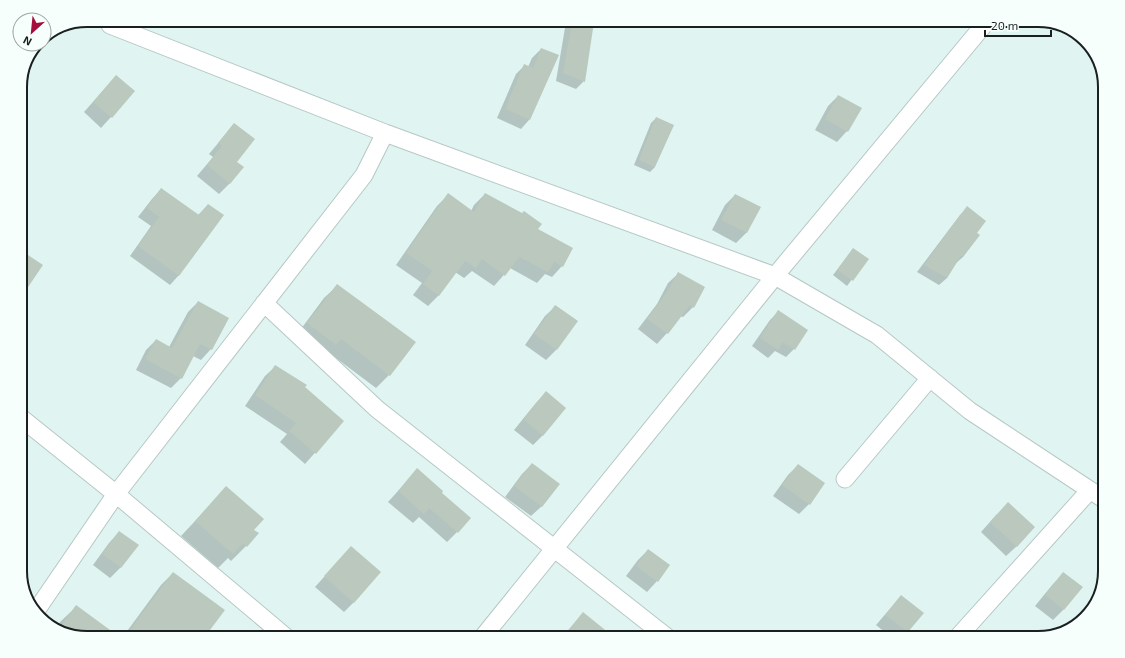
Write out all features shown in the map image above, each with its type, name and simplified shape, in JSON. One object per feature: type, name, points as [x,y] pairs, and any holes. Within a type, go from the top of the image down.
[{"type":"street","points":[[115,27],[385,133],[775,276],[877,335],[970,411],[1098,495]]},
{"type":"street","points":[[488,631],[775,276],[982,27]]},
{"type":"street","points":[[39,607],[116,494],[364,175],[385,133]]},
{"type":"street","points":[[264,303],[377,409],[659,631]]},
{"type":"street","points":[[845,479],[930,378]]},
{"type":"street","points":[[27,423],[116,494],[279,631]]},
{"type":"street","points":[[963,631],[1090,490]]},
{"type":"building","points":[[571,27],[593,27],[585,82],[563,73]]},
{"type":"building","points":[[541,48],[559,55],[530,120],[505,109],[524,64],[533,68]]},
{"type":"building","points":[[116,75],[135,91],[112,118],[93,102]]},
{"type":"building","points":[[838,95],[862,108],[848,132],[825,119]]},
{"type":"building","points":[[656,117],[674,125],[655,167],[639,160]]},
{"type":"building","points":[[234,123],[255,139],[237,162],[244,167],[230,184],[207,165],[222,146],[218,143]]},
{"type":"building","points":[[161,188],[199,215],[208,204],[224,215],[179,276],[138,246],[159,217],[147,208]]},
{"type":"building","points":[[448,193],[474,212],[485,193],[522,213],[524,211],[542,224],[538,229],[573,248],[563,267],[554,262],[548,272],[519,257],[505,276],[482,259],[476,268],[465,261],[439,296],[423,284],[432,271],[406,253]]},
{"type":"building","points":[[735,194],[761,207],[747,233],[721,220]]},
{"type":"building","points":[[967,206],[986,221],[977,233],[980,235],[963,257],[961,256],[947,278],[924,265]]},
{"type":"building","points":[[853,248],[869,259],[853,281],[837,270]]},
{"type":"building","points":[[28,255],[43,265],[27,289]]},
{"type":"building","points":[[678,272],[705,287],[694,308],[690,305],[668,334],[647,319],[667,292]]},
{"type":"building","points":[[337,284],[416,342],[390,376],[341,339],[336,345],[307,323]]},
{"type":"building","points":[[198,301],[229,318],[212,350],[200,344],[182,379],[145,359],[156,339],[172,348]]},
{"type":"building","points":[[555,305],[578,321],[557,350],[534,334]]},
{"type":"building","points":[[778,310],[808,330],[795,350],[783,342],[778,350],[760,338]]},
{"type":"building","points":[[275,365],[307,385],[305,387],[344,421],[316,454],[289,431],[296,423],[255,395]]},
{"type":"building","points":[[546,391],[566,408],[543,436],[523,419]]},
{"type":"building","points":[[532,463],[560,484],[542,507],[514,486]]},
{"type":"building","points":[[798,464],[825,483],[810,505],[782,485]]},
{"type":"building","points":[[417,468],[443,491],[442,493],[471,518],[458,533],[429,508],[424,514],[398,491]]},
{"type":"building","points":[[226,486],[264,519],[254,530],[259,533],[247,547],[243,543],[233,554],[195,521]]},
{"type":"building","points":[[1008,502],[1035,527],[1017,547],[990,522]]},
{"type":"building","points":[[119,531],[139,545],[121,568],[102,554]]},
{"type":"building","points":[[351,546],[381,572],[354,603],[324,576]]},
{"type":"building","points":[[648,549],[670,565],[658,582],[636,566]]},
{"type":"building","points":[[173,572],[225,610],[209,631],[129,631]]},
{"type":"building","points":[[1063,572],[1083,587],[1064,610],[1045,595]]},
{"type":"building","points":[[901,595],[924,613],[909,631],[907,631],[885,615]]},
{"type":"building","points":[[76,605],[111,631],[87,631],[72,629],[62,625]]},
{"type":"building","points":[[583,612],[606,631],[568,631]]}]
